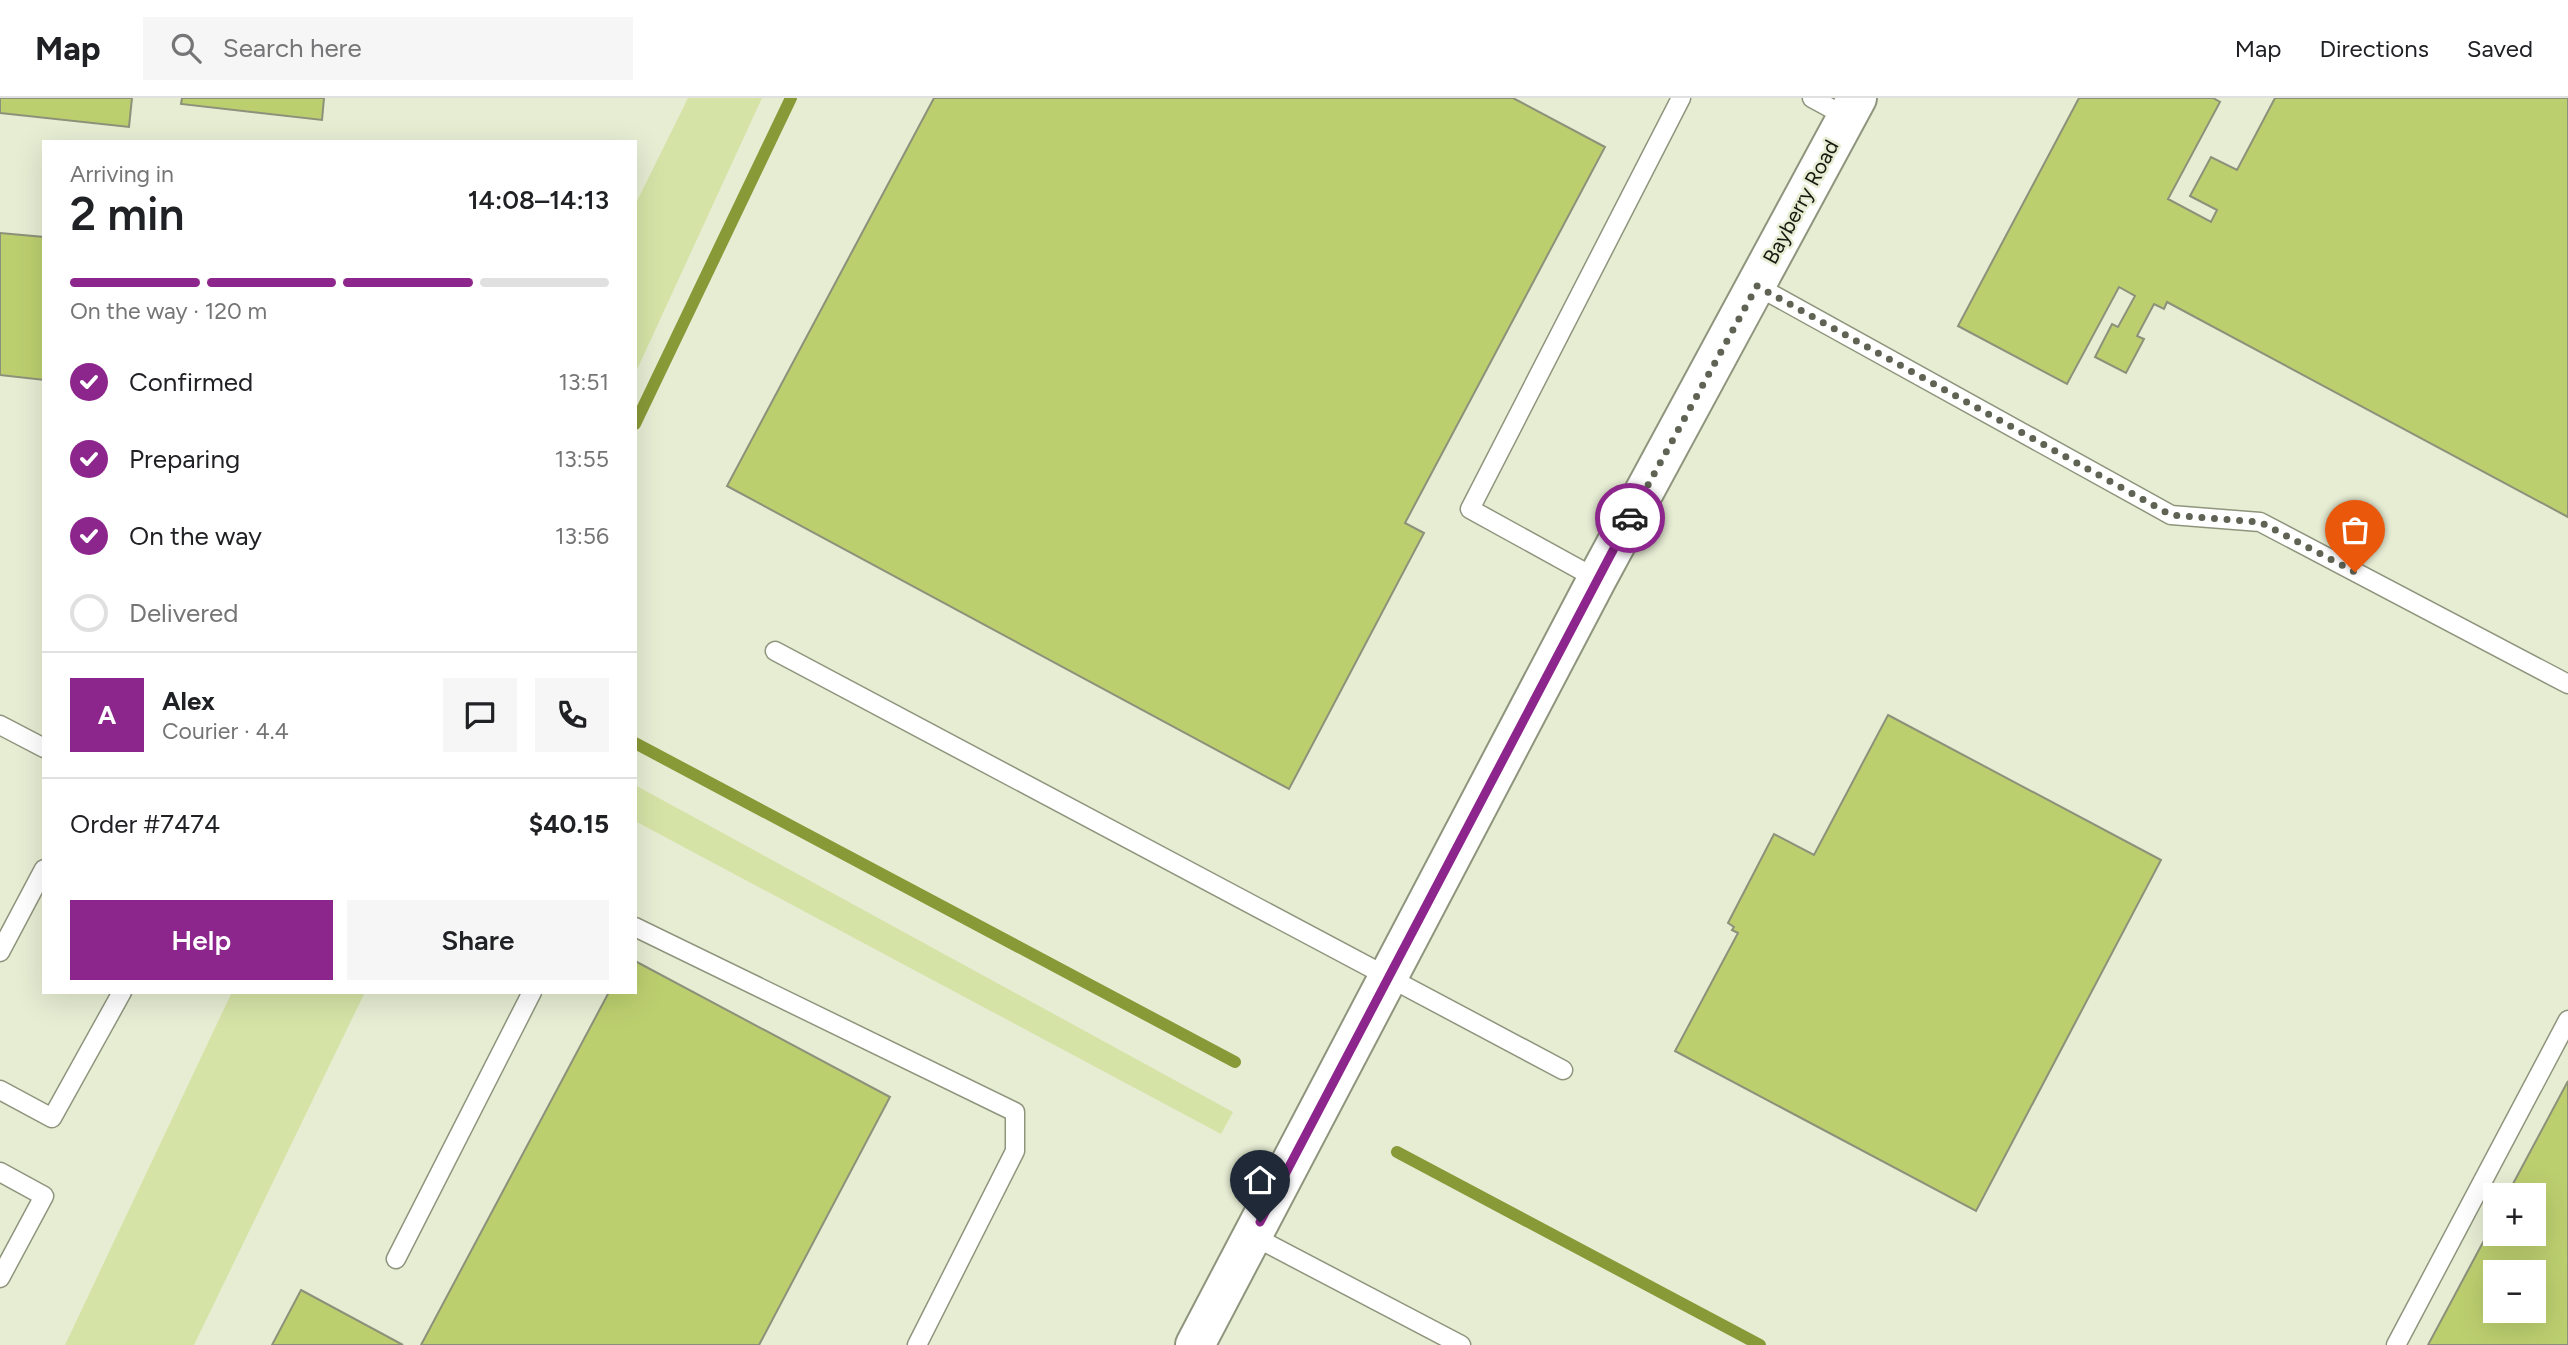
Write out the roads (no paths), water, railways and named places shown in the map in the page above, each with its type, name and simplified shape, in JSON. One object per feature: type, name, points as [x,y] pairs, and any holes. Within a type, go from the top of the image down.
[{"type":"street","name":"Bayberry Road","points":[[1195,1345],[1597,579],[1852,108]]},
{"type":"lane","points":[[1597,579],[1470,509],[1681,98]]},
{"type":"lane","points":[[1812,98],[1852,108]]},
{"type":"lane","points":[[1757,286],[2171,515],[2260,522],[2568,684]]},
{"type":"lane","points":[[775,651],[1563,1070]]},
{"type":"lane","points":[[0,725],[42,747]]},
{"type":"lane","points":[[0,952],[42,873]]},
{"type":"lane","points":[[637,928],[1015,1112],[1015,1151],[917,1345]]},
{"type":"lane","points":[[0,1090],[52,1118],[121,994]]},
{"type":"lane","points":[[396,1259],[532,994]]},
{"type":"lane","points":[[2396,1345],[2568,1020]]},
{"type":"lane","points":[[0,1172],[44,1196],[0,1278]]},
{"type":"lane","points":[[1253,1236],[1461,1345]]},
{"type":"waterway","points":[[637,420],[791,98]]},
{"type":"waterway","points":[[637,744],[1235,1062]]},
{"type":"waterway","points":[[1397,1152],[1760,1345]]}]
